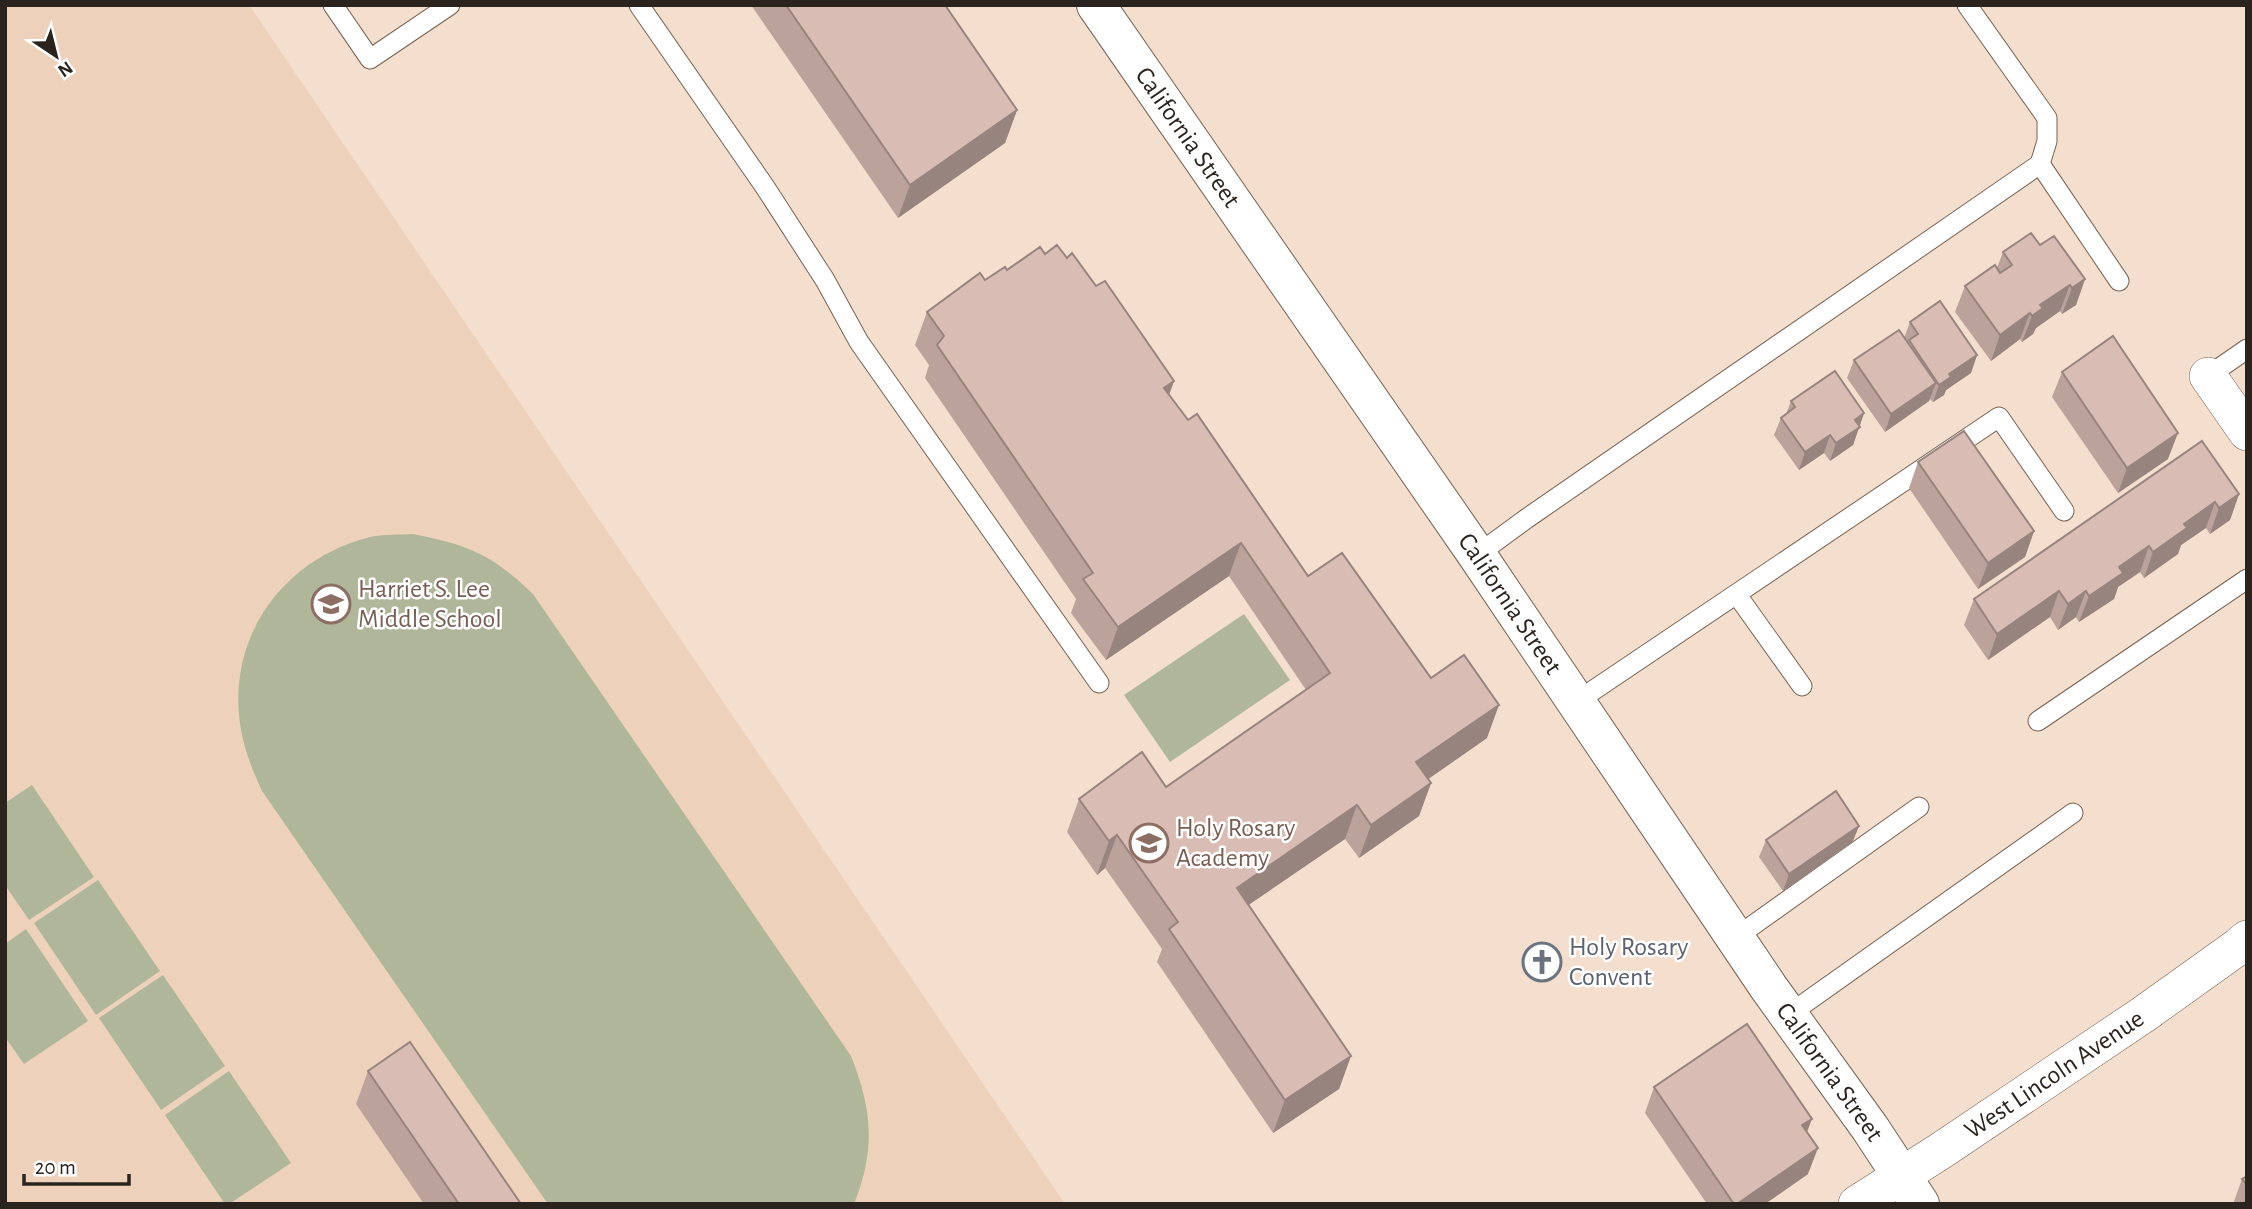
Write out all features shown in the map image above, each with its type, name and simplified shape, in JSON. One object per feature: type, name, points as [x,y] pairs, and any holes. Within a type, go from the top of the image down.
[{"type":"street","name":"California Street","points":[[1096,5],[1477,555],[1735,938],[1911,1190]]},
{"type":"street","points":[[2208,376],[2247,432]]},
{"type":"street","name":"West Lincoln Avenue","points":[[1857,1204],[1911,1190],[2247,939]]},
{"type":"lane","points":[[333,5],[370,59],[450,5]]},
{"type":"lane","points":[[639,5],[765,187],[825,281],[859,342],[1100,683]]},
{"type":"lane","points":[[1477,555],[2040,164],[2047,141],[2047,118],[1967,5]]},
{"type":"lane","points":[[2040,164],[2119,281]]},
{"type":"lane","points":[[2208,376],[2247,349]]},
{"type":"lane","points":[[1576,702],[1999,417],[2064,511]]},
{"type":"lane","points":[[2038,721],[2247,579]]},
{"type":"lane","points":[[1737,595],[1802,686]]},
{"type":"lane","points":[[1735,938],[1919,807]]},
{"type":"lane","points":[[1788,1015],[2073,813]]},
{"type":"shaded area","name":"Harriet S. Lee Middle School","points":[[5,5],[249,5],[1065,1204],[5,1204]]},
{"type":"green space","points":[[413,534],[449,542],[478,553],[504,569],[533,594],[851,1056],[863,1094],[869,1129],[866,1165],[854,1204],[548,1204],[262,791],[243,738],[238,696],[242,665],[252,635],[267,608],[286,584],[310,564],[339,548],[370,537]]},
{"type":"green space","points":[[1244,614],[1290,680],[1170,762],[1124,695]]},
{"type":"green space","points":[[32,785],[94,877],[29,920],[5,885],[5,803]]},
{"type":"green space","points":[[98,880],[160,971],[96,1015],[34,923]]},
{"type":"green space","points":[[26,929],[88,1021],[24,1064],[5,1037],[5,944]]},
{"type":"green space","points":[[163,975],[225,1066],[161,1110],[99,1018]]},
{"type":"green space","points":[[229,1071],[291,1163],[229,1204],[225,1204],[165,1115]]},
{"type":"building","points":[[786,5],[945,5],[1017,110],[910,185]]},
{"type":"building","points":[[2031,233],[2040,245],[2054,236],[2085,279],[2072,288],[2070,285],[2040,305],[2043,308],[2032,316],[2030,313],[2000,335],[1965,286],[1995,265],[2000,273],[2012,265],[2003,252]]},
{"type":"building","points":[[1057,245],[1067,258],[1072,253],[1096,286],[1105,281],[1174,381],[1164,388],[1188,420],[1197,414],[1308,576],[1342,553],[1431,678],[1464,655],[1499,705],[1416,762],[1431,783],[1371,825],[1357,805],[1237,888],[1351,1056],[1285,1100],[1169,929],[1178,922],[1117,835],[1109,841],[1079,799],[1142,752],[1166,787],[1330,673],[1241,543],[1118,627],[1083,579],[1093,573],[937,345],[944,336],[927,312],[980,273],[985,280],[1005,267],[1007,270],[1040,247],[1045,254]]},
{"type":"building","points":[[1940,301],[1977,355],[1949,374],[1951,377],[1939,385],[1909,340],[1918,334],[1910,322]]},
{"type":"building","points":[[1899,330],[1936,383],[1891,414],[1854,360]]},
{"type":"building","points":[[2113,336],[2178,433],[2127,468],[2062,372]]},
{"type":"building","points":[[1835,371],[1864,413],[1855,420],[1860,427],[1836,443],[1830,435],[1805,452],[1781,418],[1795,407],[1791,401]]},
{"type":"building","points":[[1964,431],[2034,531],[1988,563],[1918,462]]},
{"type":"building","points":[[2202,441],[2239,494],[2219,508],[2215,502],[2184,524],[2187,528],[2153,552],[2149,546],[2119,567],[2123,573],[2089,596],[2086,591],[2068,604],[2059,591],[1997,634],[1974,599]]},
{"type":"building","points":[[1836,791],[1859,826],[1789,874],[1766,840]]},
{"type":"building","points":[[1747,1024],[1812,1119],[1802,1125],[1818,1148],[1734,1204],[1654,1087]]},
{"type":"building","points":[[410,1042],[521,1204],[459,1204],[368,1071]]},
{"type":"place","name":"Harriet S. Lee Middle School","points":[[331,604]]},
{"type":"place","name":"Holy Rosary Academy","points":[[1149,843]]},
{"type":"place","name":"Holy Rosary Convent","points":[[1542,962]]}]
